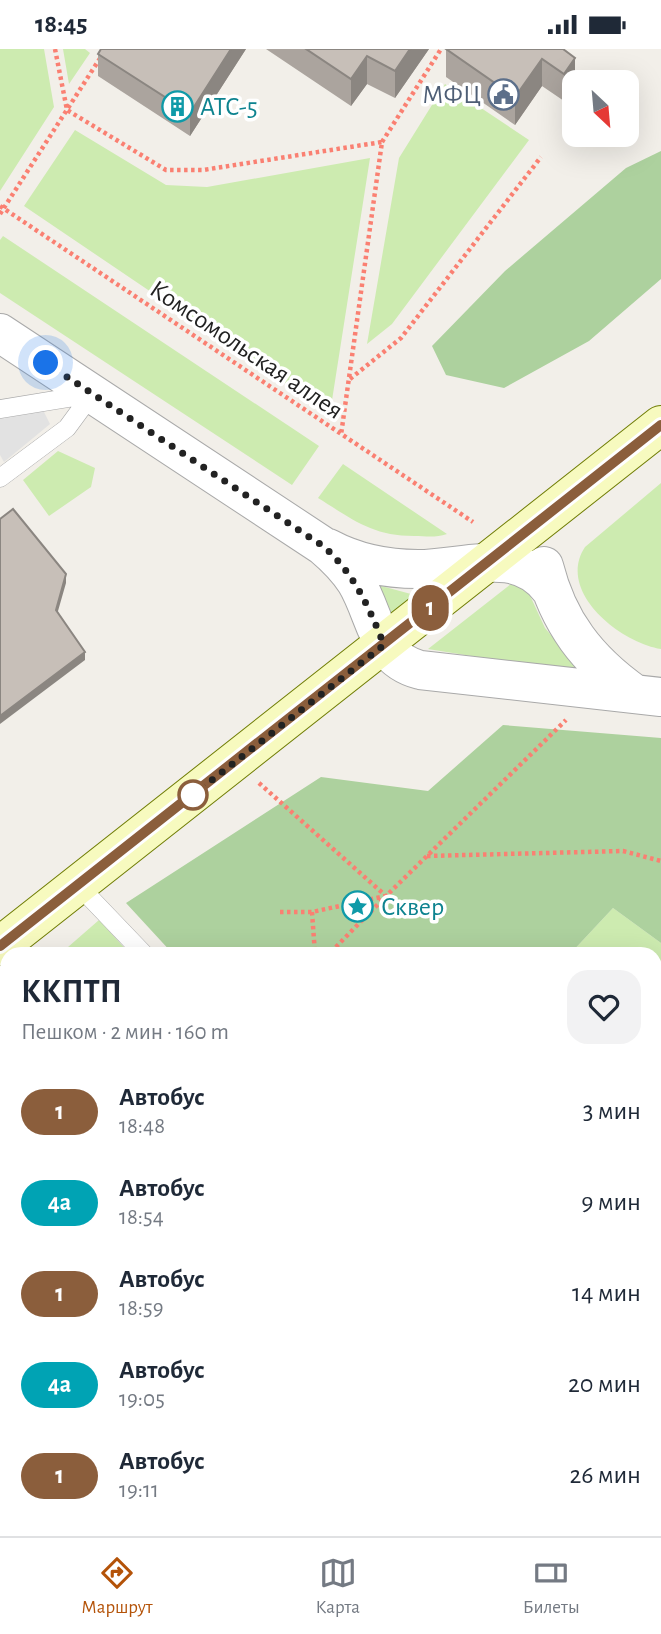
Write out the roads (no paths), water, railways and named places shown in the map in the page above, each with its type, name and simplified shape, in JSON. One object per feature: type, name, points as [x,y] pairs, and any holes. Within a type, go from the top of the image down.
[{"type":"main road","points":[[0,946],[661,425]]},
{"type":"street","points":[[0,333],[323,546],[341,561],[357,583],[384,645],[392,657],[404,666],[419,670]]},
{"type":"street","points":[[534,527],[550,589]]},
{"type":"street","points":[[323,546],[347,558],[374,565],[418,569],[488,562],[521,565],[539,574],[550,589],[574,639],[611,677],[648,695]]},
{"type":"street","points":[[418,569],[435,580],[437,587],[429,609]]},
{"type":"street","points":[[349,672],[372,669],[419,670],[648,695]]},
{"type":"lane","points":[[0,409],[92,394]]},
{"type":"lane","points":[[0,478],[67,428],[92,394]]},
{"type":"lane","points":[[78,885],[137,947]]},
{"type":"place","name":"МФЦ","points":[[504,94]]},
{"type":"place","name":"АТС-5","points":[[177,106]]},
{"type":"place","name":"Сквер","points":[[358,906]]}]
